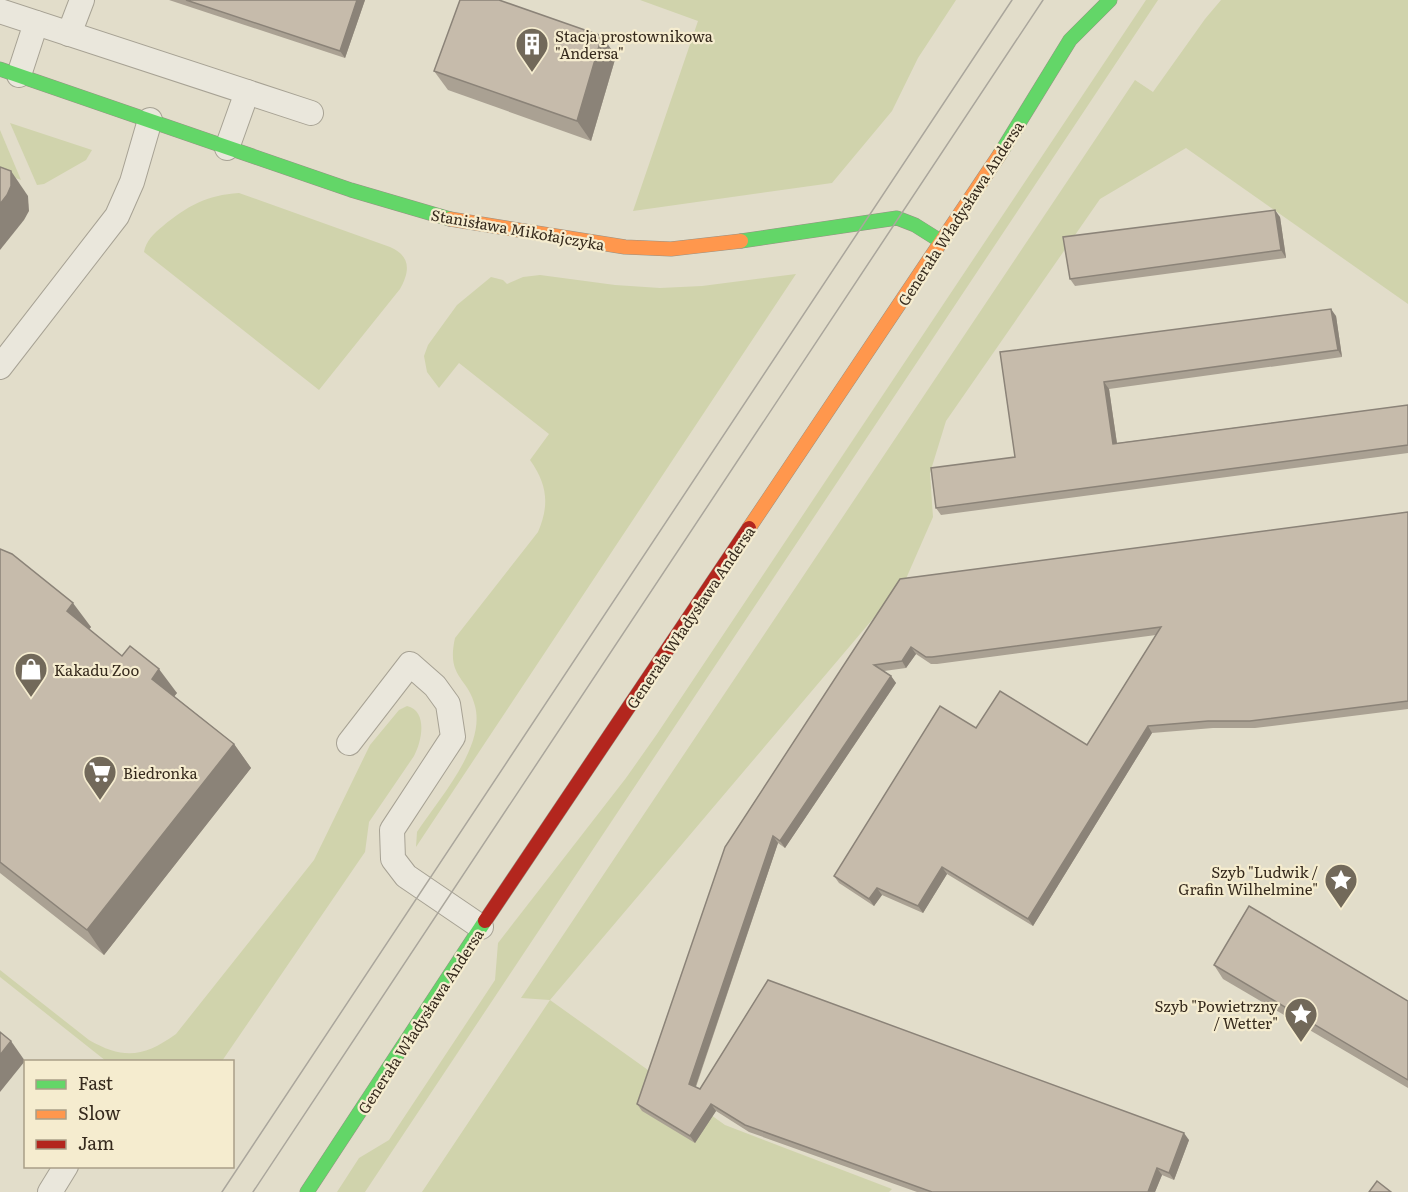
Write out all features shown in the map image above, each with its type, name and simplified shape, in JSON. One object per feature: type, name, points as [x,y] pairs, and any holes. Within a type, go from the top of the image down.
[{"type":"main road","name":"Generała Władysława Andersa","points":[[307,1192],[942,242],[1013,134],[1070,40],[1110,0]]},
{"type":"main road","name":"Generała Władysława Andersa","points":[[1070,40],[1073,20]]},
{"type":"main road","name":"Stanisława Mikołajczyka","points":[[10,72],[351,190],[454,220],[613,246],[654,249],[708,246],[897,218],[915,225],[942,242]]},
{"type":"lane","points":[[69,34],[82,0]]},
{"type":"lane","points":[[0,11],[311,113]]},
{"type":"lane","points":[[10,72],[36,23]]},
{"type":"lane","points":[[227,148],[247,92]]},
{"type":"lane","points":[[0,367],[117,216],[132,182],[150,120]]},
{"type":"lane","points":[[349,742],[410,664],[435,686],[448,704],[453,737],[392,830],[393,859],[406,876],[482,927]]},
{"type":"lane","points":[[50,1192],[65,1168]]},
{"type":"green space","points":[[640,0],[956,0],[918,58],[892,111],[832,183],[633,211],[698,21]]},
{"type":"green space","points":[[1146,0],[1158,0],[365,1192],[337,1192],[359,1158],[389,1140],[495,980],[498,943],[626,778],[657,734]]},
{"type":"green space","points":[[1221,0],[1408,0],[1408,304],[1186,148],[1100,199],[946,421],[930,473],[933,517],[905,581],[550,1000],[521,998],[1135,80],[1153,92]]},
{"type":"green space","points":[[10,123],[92,150],[86,160],[44,184],[37,185]]},
{"type":"green space","points":[[0,130],[21,180],[0,172]]},
{"type":"green space","points":[[239,193],[390,247],[405,259],[406,276],[400,289],[319,390],[144,252],[157,231],[189,207],[217,196]]},
{"type":"green space","points":[[796,274],[416,847],[417,832],[458,772],[474,738],[477,722],[472,696],[459,676],[453,661],[455,638],[538,532],[544,512],[545,494],[540,477],[530,460],[549,434],[459,363],[439,388],[427,372],[424,356],[428,345],[457,305],[491,277],[503,280],[507,284],[523,277],[540,275],[615,285],[660,288],[702,286]]},
{"type":"green space","points":[[407,706],[414,709],[421,720],[421,735],[414,756],[369,822],[365,852],[223,1060],[105,1060],[0,977],[0,970],[89,1040],[113,1051],[134,1053],[165,1042],[176,1034],[314,860],[370,745],[399,710]]},
{"type":"green space","points":[[550,1000],[725,1125],[892,1189],[889,1192],[422,1192]]},
{"type":"building","points":[[186,0],[357,0],[340,51]]},
{"type":"building","name":"Stacja prostownikowa \"Andersa\"","points":[[460,0],[499,0],[602,36],[577,121],[434,71]]},
{"type":"building","points":[[0,167],[11,171],[11,186],[0,204]]},
{"type":"building","points":[[1275,210],[1281,250],[1070,279],[1063,237]]},
{"type":"building","points":[[1331,309],[1338,350],[1104,382],[1113,444],[1408,405],[1408,445],[936,508],[931,468],[1015,457],[1000,352]]},
{"type":"building","points":[[1408,512],[1408,701],[1250,721],[1208,721],[1148,726],[1028,919],[942,867],[918,906],[877,888],[869,899],[834,876],[940,706],[976,728],[1000,691],[1087,745],[1161,627],[932,657],[926,657],[911,647],[902,661],[874,665],[891,676],[780,841],[773,836],[689,1084],[700,1089],[768,980],[1184,1133],[1169,1173],[1157,1168],[1148,1192],[932,1192],[745,1125],[711,1104],[690,1136],[637,1104],[725,847],[900,579]]},
{"type":"building","points":[[0,549],[12,554],[73,603],[67,611],[122,656],[130,646],[159,669],[152,679],[234,744],[87,930],[0,862]]},
{"type":"building","points":[[1249,906],[1408,1001],[1408,1080],[1214,965]]},
{"type":"building","points":[[0,1032],[11,1041],[0,1055]]},
{"type":"building","points":[[1377,1181],[1391,1192],[1369,1192]]},
{"type":"tram line","points":[[222,1192],[1012,0]]},
{"type":"tram line","points":[[253,1192],[1043,0]]},
{"type":"traffic: fast","points":[[1000,154],[1070,40],[1110,0]]},
{"type":"traffic: fast","points":[[0,69],[351,190],[450,219]]},
{"type":"traffic: fast","points":[[741,241],[897,218],[915,225],[942,242]]},
{"type":"traffic: fast","points":[[307,1192],[485,921]]},
{"type":"traffic: slow","points":[[749,528],[1000,154]]},
{"type":"traffic: slow","points":[[450,219],[625,247],[671,249],[741,241]]},
{"type":"traffic: jam","points":[[485,921],[749,528]]},
{"type":"place","name":"Stacja prostownikowa \"Andersa\"","points":[[532,73]]},
{"type":"place","name":"Kakadu Zoo","points":[[31,698]]},
{"type":"place","name":"Biedronka","points":[[100,801]]},
{"type":"place","name":"Szyb \"Ludwik / Grafin Wilhelmine\"","points":[[1341,909]]},
{"type":"place","name":"Szyb \"Powietrzny / Wetter\"","points":[[1301,1043]]}]
